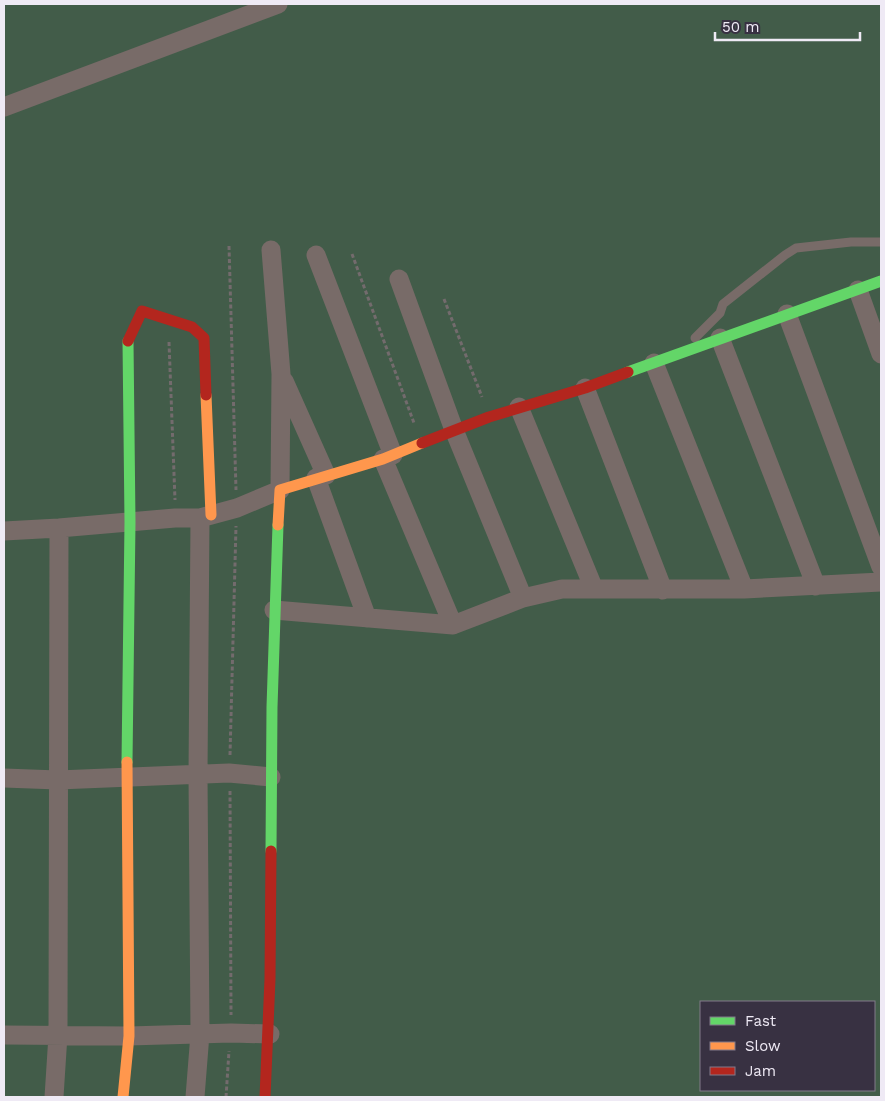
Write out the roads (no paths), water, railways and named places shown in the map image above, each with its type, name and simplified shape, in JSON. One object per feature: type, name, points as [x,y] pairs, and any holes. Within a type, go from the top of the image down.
[{"type":"street","points":[[4,107],[278,4]]},
{"type":"street","points":[[265,1097],[270,1034],[271,777],[274,610],[280,490],[281,374],[271,250]]},
{"type":"street","points":[[316,255],[388,457],[453,625]]},
{"type":"street","points":[[399,279],[454,430],[524,598]]},
{"type":"street","points":[[4,531],[205,516],[237,508],[280,490],[388,457],[489,417],[585,388],[787,314],[881,282]]},
{"type":"street","points":[[858,290],[881,354]]},
{"type":"street","points":[[124,1097],[129,1036],[127,778],[130,522],[128,342],[142,311],[192,327],[204,338],[205,516],[198,775],[200,1034],[195,1097]]},
{"type":"street","points":[[787,314],[881,567]]},
{"type":"street","points":[[720,338],[816,586]]},
{"type":"street","points":[[654,364],[744,589]]},
{"type":"street","points":[[281,374],[321,477],[367,618]]},
{"type":"street","points":[[585,388],[663,590]]},
{"type":"street","points":[[519,407],[594,589]]},
{"type":"street","points":[[54,1097],[58,1035],[59,528]]},
{"type":"street","points":[[274,610],[453,625],[524,598],[562,589],[744,589],[881,582]]},
{"type":"street","points":[[4,778],[58,780],[230,773],[271,777]]},
{"type":"street","points":[[4,1035],[270,1034]]},
{"type":"lane","points":[[681,353],[720,313],[723,304],[796,248],[851,242],[881,242]]}]
